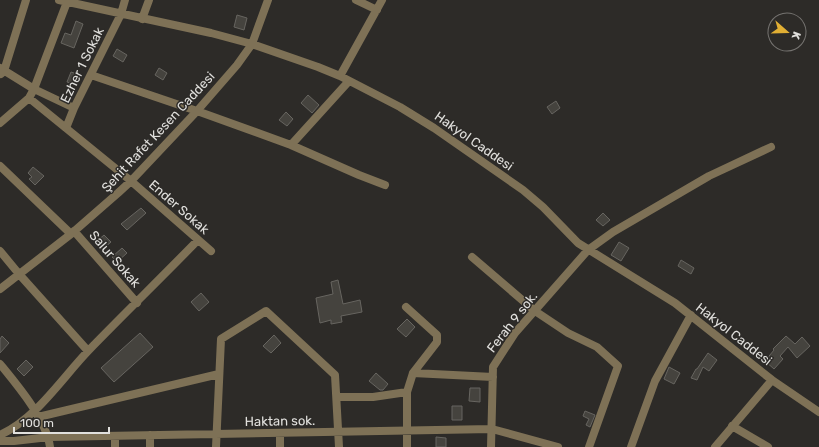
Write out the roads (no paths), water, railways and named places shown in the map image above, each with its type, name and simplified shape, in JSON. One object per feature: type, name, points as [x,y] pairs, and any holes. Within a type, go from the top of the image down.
[{"type":"street","points":[[26,0],[1,71],[74,108]]},
{"type":"street","name":"Ezher 1 Sokak","points":[[66,128],[74,108],[121,14],[125,0]]},
{"type":"street","points":[[142,19],[149,0]]},
{"type":"street","name":"Şehit Rafet Kesen Caddesi","points":[[0,289],[73,232],[131,181],[198,111],[237,65],[252,44],[268,0]]},
{"type":"street","points":[[356,0],[377,10]]},
{"type":"street","points":[[340,76],[382,0]]},
{"type":"street","points":[[0,123],[29,98],[34,89],[63,1]]},
{"type":"street","name":"Hakyol Caddesi","points":[[63,1],[211,33],[300,59],[340,76],[425,122],[522,190],[543,207],[578,243],[650,287],[690,315],[772,380],[819,412]]},
{"type":"street","points":[[91,75],[198,111],[291,145],[385,185]]},
{"type":"street","points":[[291,145],[349,81]]},
{"type":"street","name":"Ender Sokak","points":[[29,98],[131,181],[211,251]]},
{"type":"street","name":"Ferah 9 sok.","points":[[491,447],[493,367],[515,333],[588,250],[613,232],[709,176],[771,147]]},
{"type":"street","name":"Salur Sokak","points":[[0,166],[73,232],[137,303]]},
{"type":"street","points":[[0,435],[12,430],[36,414],[88,351],[198,240]]},
{"type":"street","points":[[0,250],[88,351]]},
{"type":"street","points":[[472,257],[535,311],[568,333],[597,346],[618,366],[589,447]]},
{"type":"street","points":[[406,307],[437,335],[438,338],[437,342],[413,373],[407,392],[407,447]]},
{"type":"street","points":[[216,447],[221,339],[266,311],[335,375],[339,447]]},
{"type":"street","points":[[631,447],[654,381],[690,315]]},
{"type":"street","points":[[0,364],[25,396],[36,414],[49,437],[50,447]]},
{"type":"street","points":[[413,373],[493,378]]},
{"type":"street","points":[[36,414],[219,374]]},
{"type":"street","points":[[714,447],[772,380]]},
{"type":"street","points":[[337,397],[373,397],[407,392]]},
{"type":"street","points":[[732,426],[768,447]]},
{"type":"street","name":"Haktan sok.","points":[[0,441],[49,437],[492,428],[558,447]]},
{"type":"street","points":[[280,433],[280,447]]},
{"type":"street","points":[[150,435],[150,447]]},
{"type":"street","points":[[115,436],[115,447]]}]
